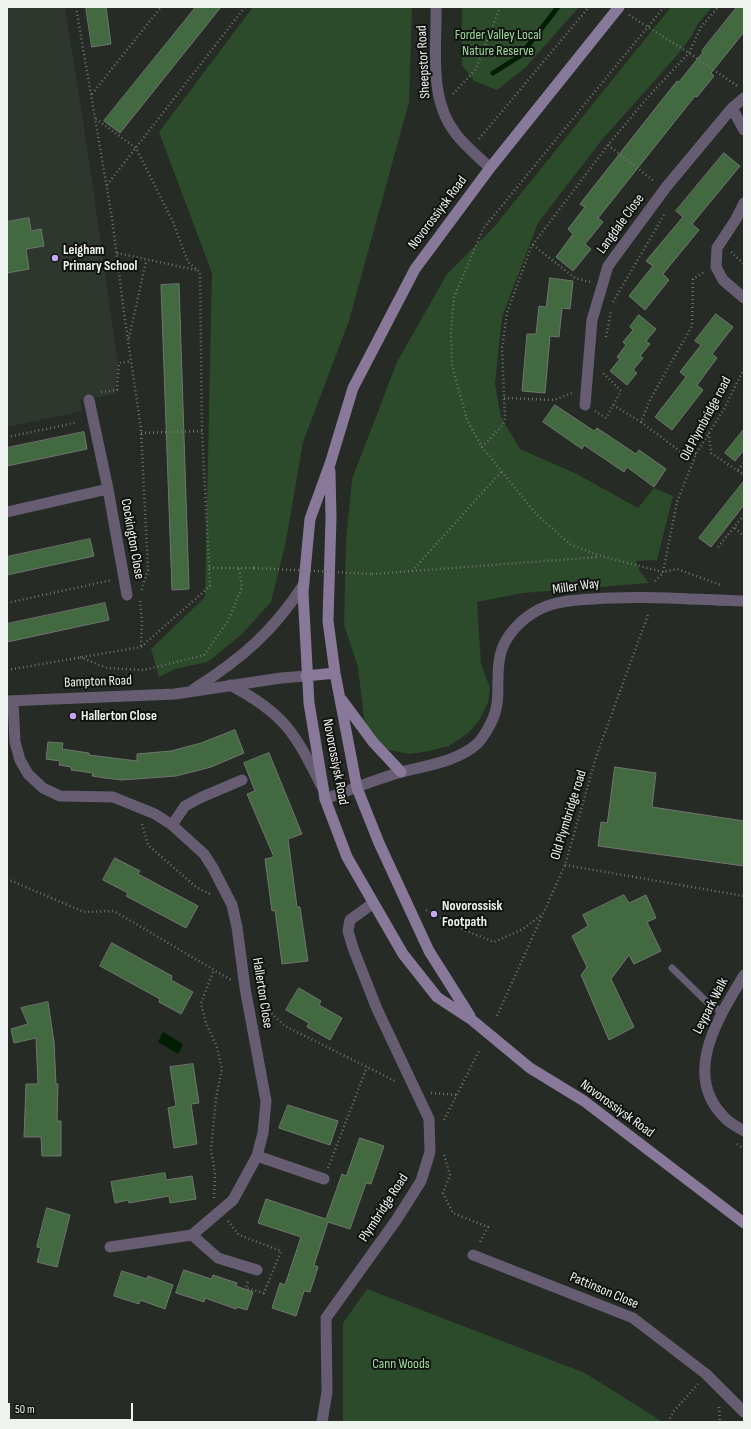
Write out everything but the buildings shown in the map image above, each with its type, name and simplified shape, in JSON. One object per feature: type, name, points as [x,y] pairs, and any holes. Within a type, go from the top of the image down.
[{"type":"main road","name":"Novorossiysk Road","points":[[618,7],[490,168],[415,269],[353,388],[330,464],[310,519],[304,584],[308,703],[324,794],[346,857],[372,904],[404,954],[437,997],[472,1020],[530,1068],[584,1101],[744,1223]]},
{"type":"main road","name":"Novorossiysk Road","points":[[330,464],[331,518],[328,621],[335,673],[357,788],[379,843],[429,951],[472,1020]]},
{"type":"main road","points":[[306,676],[335,673]]},
{"type":"main road","points":[[340,698],[374,742],[402,772]]},
{"type":"street","name":"Sheepstor Road","points":[[436,7],[437,95],[446,118],[456,134],[490,168]]},
{"type":"street","name":"Langdale Close","points":[[585,405],[592,320],[608,266],[664,190],[732,108],[744,98]]},
{"type":"street","points":[[732,108],[744,130]]},
{"type":"street","points":[[744,203],[736,219],[717,248],[716,267],[723,280],[744,298]]},
{"type":"street","name":"Cockington Close","points":[[89,400],[108,489],[127,595]]},
{"type":"street","name":"Cockington Close","points":[[7,512],[108,489]]},
{"type":"street","name":"Bampton Road","points":[[190,692],[248,651],[287,610],[304,584]]},
{"type":"street","name":"Miller Way","points":[[324,794],[357,788],[402,772],[432,766],[463,754],[479,743],[490,725],[497,709],[500,655],[508,636],[521,622],[540,609],[569,600],[623,597],[744,601]]},
{"type":"street","name":"Bampton Road","points":[[10,701],[175,694],[230,685],[306,676]]},
{"type":"street","points":[[230,685],[253,697],[274,711],[293,732],[324,794]]},
{"type":"street","name":"Hallerton Close","points":[[10,701],[15,742],[20,760],[28,774],[43,788],[60,796],[113,797],[155,814],[172,826],[204,854],[232,905],[237,928],[245,988],[266,1101],[263,1132],[257,1156],[233,1200],[192,1235]]},
{"type":"street","points":[[172,826],[185,806],[242,780]]},
{"type":"street","name":"Plymbridge Road","points":[[322,1422],[327,1392],[326,1318],[397,1219],[421,1181],[430,1152],[429,1119],[378,1009],[353,948],[348,931],[350,920],[372,904]]},
{"type":"street","name":"Leypark Walk","points":[[744,975],[722,1012],[709,1038],[705,1068],[707,1088],[714,1105],[726,1120],[744,1131]]},
{"type":"street","points":[[257,1156],[324,1179]]},
{"type":"street","points":[[110,1247],[192,1235],[218,1258],[257,1270]]},
{"type":"street","name":"Pattinson Close","points":[[473,1255],[633,1318],[706,1374],[744,1412]]},
{"type":"lane","points":[[672,968],[709,1004],[722,1012]]},
{"type":"path","points":[[76,7],[107,185],[141,433],[148,570],[140,598],[142,621],[141,647]]},
{"type":"path","points":[[92,95],[161,7]]},
{"type":"path","points":[[107,185],[245,7]]},
{"type":"path","points":[[437,95],[454,94],[476,69],[500,7]]},
{"type":"path","points":[[471,149],[589,7]]},
{"type":"path","points":[[618,7],[744,91]]},
{"type":"path","points":[[664,7],[483,229],[454,298],[451,332],[452,364],[467,420],[482,448],[536,514],[571,544],[601,556],[663,572],[677,569],[696,576]]},
{"type":"path","points":[[482,448],[503,425],[505,418],[502,348],[507,313],[533,245],[608,145],[689,53],[701,27],[718,7]]},
{"type":"path","points":[[7,670],[141,647],[210,586],[202,431],[200,272],[188,262],[174,222],[136,148],[96,119]]},
{"type":"path","points":[[608,145],[664,190]]},
{"type":"path","points":[[605,341],[612,304],[666,211]]},
{"type":"path","points":[[533,245],[575,278]]},
{"type":"path","points":[[730,251],[744,264]]},
{"type":"path","points":[[117,253],[196,270]]},
{"type":"path","points":[[128,340],[146,260]]},
{"type":"path","points":[[641,422],[651,398],[692,326],[693,279],[714,266],[716,267]]},
{"type":"path","points":[[114,391],[117,390],[119,363],[131,361]]},
{"type":"path","name":"Old Plymbridge road","points":[[663,572],[677,502],[696,454],[724,409],[744,369]]},
{"type":"path","points":[[585,405],[606,418],[621,391],[600,370]]},
{"type":"path","points":[[504,398],[554,400],[572,393]]},
{"type":"path","points":[[613,405],[641,422],[681,452],[696,454]]},
{"type":"path","points":[[7,437],[75,423]]},
{"type":"path","points":[[141,433],[202,431]]},
{"type":"path","points":[[709,433],[711,453],[744,475]]},
{"type":"path","points":[[738,470],[744,463]]},
{"type":"path","points":[[412,571],[501,472]]},
{"type":"path","points":[[718,548],[744,515]]},
{"type":"path","points":[[735,528],[744,536]]},
{"type":"path","points":[[209,568],[254,568],[372,574],[601,556]]},
{"type":"path","points":[[79,657],[107,668],[144,670],[204,655],[228,621],[242,587],[239,568]]},
{"type":"path","points":[[655,581],[663,572]]},
{"type":"path","points":[[7,603],[124,578]]},
{"type":"path","name":"Old Plymbridge road","points":[[497,1016],[565,865],[597,754],[648,616]]},
{"type":"path","points":[[137,806],[148,845],[196,887],[210,894]]},
{"type":"path","points":[[565,865],[744,896]]},
{"type":"path","points":[[7,879],[84,912],[114,911],[245,988]]},
{"type":"path","points":[[404,898],[464,930],[494,942],[523,929],[543,913]]},
{"type":"path","points":[[214,970],[201,1003],[206,1023],[217,1047],[222,1069],[216,1098],[211,1149],[215,1174],[214,1200],[220,1210]]},
{"type":"path","points":[[262,1005],[285,1026],[333,1050]]},
{"type":"path","points":[[430,1134],[438,1132],[480,1050]]},
{"type":"path","points":[[324,1179],[367,1067]]},
{"type":"path","points":[[442,1149],[450,1176],[443,1193],[453,1213],[488,1227],[473,1255]]},
{"type":"path","points":[[668,1422],[674,1411],[706,1374]]},
{"type":"shaded area","name":"Leigham Primary School","points":[[7,7],[65,7],[88,153],[118,364],[115,394],[80,400],[83,411],[7,427]]},
{"type":"shaded area","points":[[163,1032],[183,1044],[178,1054],[158,1042]]},
{"type":"green space","points":[[253,7],[412,7],[409,102],[349,321],[303,442],[286,541],[271,602],[242,634],[208,662],[175,669],[159,677],[151,649],[205,597],[212,273],[159,132]]},
{"type":"green space","name":"Forder Valley Local Nature Reserve","points":[[462,7],[579,7],[525,68],[497,90],[474,81],[462,65]]},
{"type":"green space","points":[[671,7],[712,7],[698,24],[691,37],[679,53],[601,141],[538,223],[502,317],[495,384],[501,417],[520,449],[577,474],[638,508],[654,488],[673,496],[657,560],[636,561],[639,570],[649,583],[523,593],[477,602],[481,664],[490,688],[488,703],[478,722],[468,733],[449,746],[409,754],[385,749],[374,741],[364,719],[358,667],[344,625],[346,540],[352,479],[397,362],[447,274],[494,227]]},
{"type":"green space","name":"Cann Woods","points":[[367,1289],[585,1373],[663,1422],[343,1422],[343,1323]]},
{"type":"waterway","points":[[493,73],[520,56],[558,7]]},
{"type":"place","name":"Leigham Primary School","points":[[55,258]]},
{"type":"place","name":"Hallerton Close","points":[[73,716]]},
{"type":"place","name":"Novorossisk Footpath","points":[[434,914]]}]
